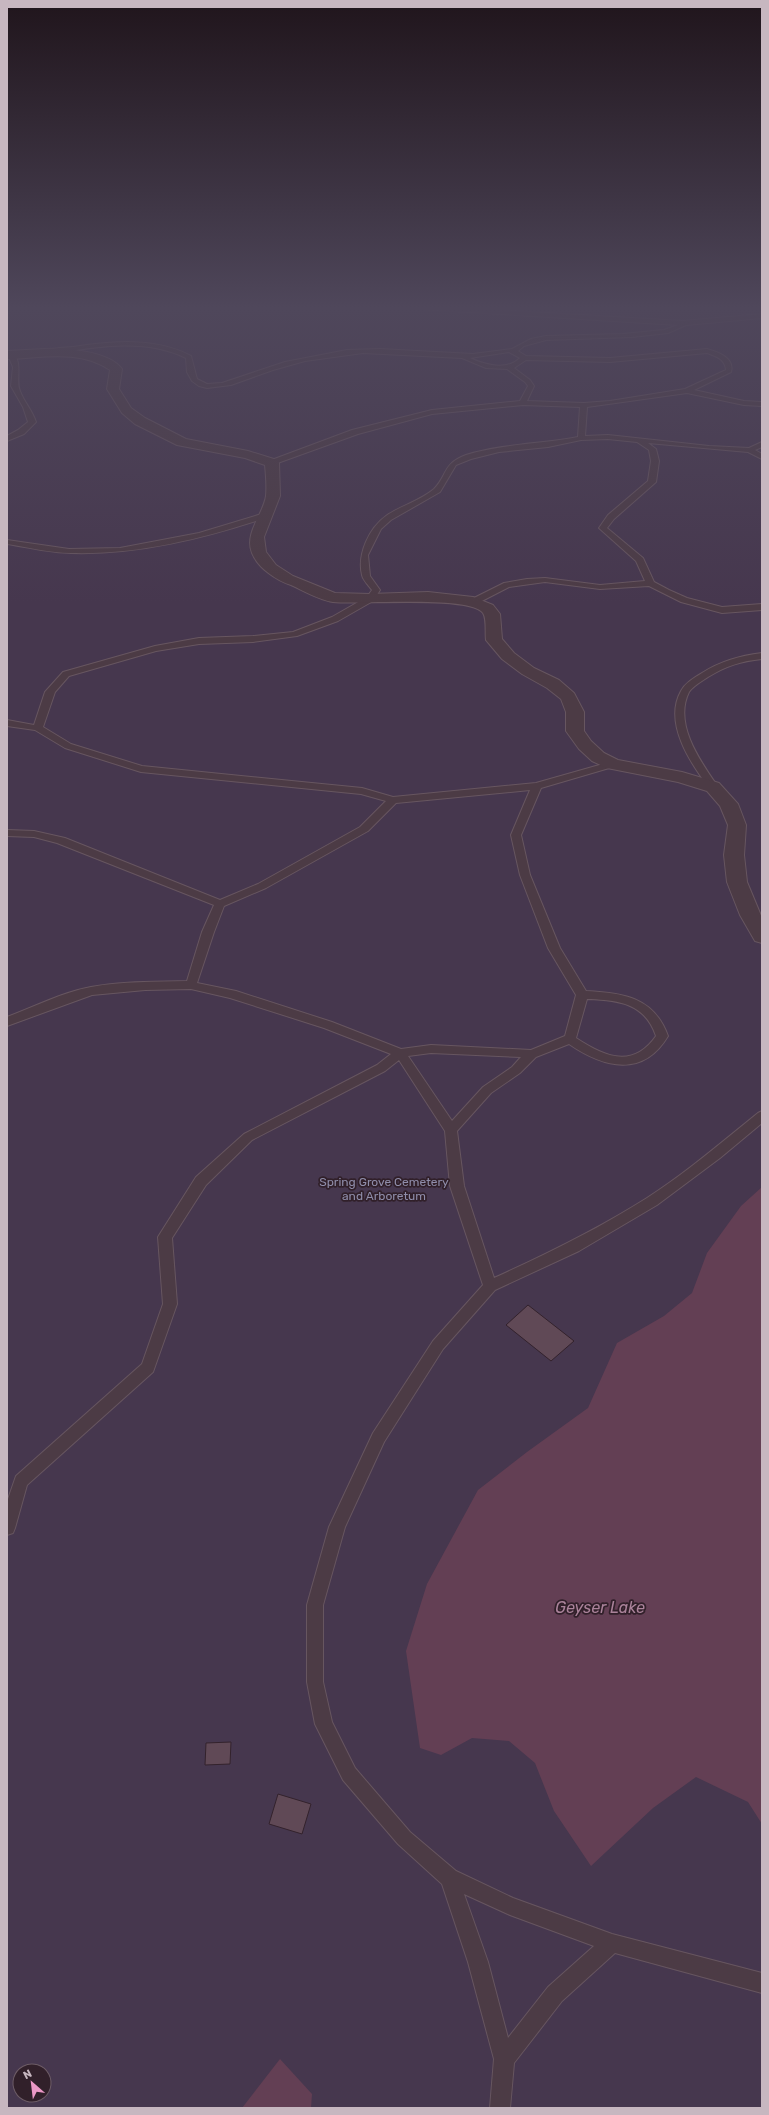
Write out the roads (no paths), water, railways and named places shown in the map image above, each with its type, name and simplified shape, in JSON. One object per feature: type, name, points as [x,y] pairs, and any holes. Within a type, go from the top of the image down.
[{"type":"street","points":[[123,406],[126,410],[140,421],[159,432],[182,442],[248,454],[272,463],[273,496],[257,537],[259,554],[271,568],[288,579],[333,597],[370,599],[428,597],[473,602],[487,608],[492,614],[494,640],[508,656],[528,671],[553,684],[568,697],[575,712],[576,731],[585,745],[598,757],[613,764],[682,777],[713,787],[729,804],[737,825],[734,855],[737,882],[750,915],[762,936]]},
{"type":"lane","points":[[7,439],[21,432],[32,422],[30,410],[26,406]]},
{"type":"lane","points":[[272,463],[320,443],[397,420],[432,412],[496,406]]},
{"type":"lane","points":[[581,438],[584,406]]},
{"type":"lane","points":[[749,406],[756,410]]},
{"type":"lane","points":[[38,728],[54,682],[66,674],[155,650],[199,641],[253,639],[294,634],[335,619],[370,599],[376,590],[366,576],[364,555],[378,528],[388,518],[437,490],[453,464],[469,457],[499,450],[548,445],[581,438],[608,437],[709,448],[750,450],[762,457]]},
{"type":"lane","points":[[638,441],[652,449],[655,461],[652,482],[610,517],[603,528],[640,560],[650,583]]},
{"type":"lane","points":[[750,450],[762,444]]},
{"type":"lane","points":[[7,542],[69,551],[120,550],[200,534],[233,526],[265,515]]},
{"type":"lane","points":[[473,602],[507,585],[527,581],[545,580],[600,587],[650,583],[684,600],[702,606],[722,610],[762,607]]},
{"type":"lane","points":[[713,787],[696,765],[684,735],[680,713],[685,690],[709,672],[735,660],[762,656]]},
{"type":"lane","points":[[7,723],[38,728],[68,746],[141,769],[362,791],[393,800],[537,786],[613,764]]},
{"type":"lane","points":[[537,786],[528,803],[516,836],[525,875],[554,948],[582,995],[570,1039]]},
{"type":"lane","points":[[191,986],[208,932],[220,904],[262,886],[364,829],[393,800]]},
{"type":"lane","points":[[7,833],[29,833],[62,841],[178,885],[220,904]]},
{"type":"lane","points":[[7,1022],[46,1006],[90,992],[145,986],[191,986],[232,994],[328,1025],[400,1053],[431,1049],[532,1054]]},
{"type":"lane","points":[[570,1039],[588,1052],[605,1060],[628,1061],[643,1057],[656,1048],[662,1036],[660,1024],[651,1013],[638,1005],[619,998],[582,995]]},
{"type":"lane","points":[[451,1130],[487,1090],[516,1070],[532,1054],[570,1039]]},
{"type":"lane","points":[[400,1053],[451,1130],[457,1186],[490,1286]]},
{"type":"lane","points":[[7,1528],[21,1481],[88,1424],[148,1368],[170,1304],[165,1237],[201,1181],[248,1137],[381,1068],[400,1053]]},
{"type":"lane","points":[[762,1116],[715,1155],[652,1201],[574,1247],[490,1286],[438,1345],[378,1438],[337,1527],[315,1605],[316,1682],[324,1724],[348,1774],[404,1838],[449,1878],[510,1906],[612,1943],[762,1983]]},
{"type":"lane","points":[[449,1878],[478,1962],[504,2059],[500,2108]]},
{"type":"lane","points":[[504,2059],[555,1994],[612,1943]]},
{"type":"water","name":"Geyser Lake","points":[[762,1187],[762,1824],[748,1802],[696,1777],[653,1808],[591,1866],[554,1811],[535,1763],[509,1741],[472,1738],[441,1755],[420,1748],[406,1651],[427,1584],[478,1490],[588,1408],[617,1343],[664,1316],[692,1293],[707,1253],[741,1206]]},
{"type":"water","points":[[280,2059],[312,2094],[311,2108],[242,2108]]},
{"type":"park label","name":"Spring Grove Cemetery and Arboretum","points":[[384,1189]]}]
